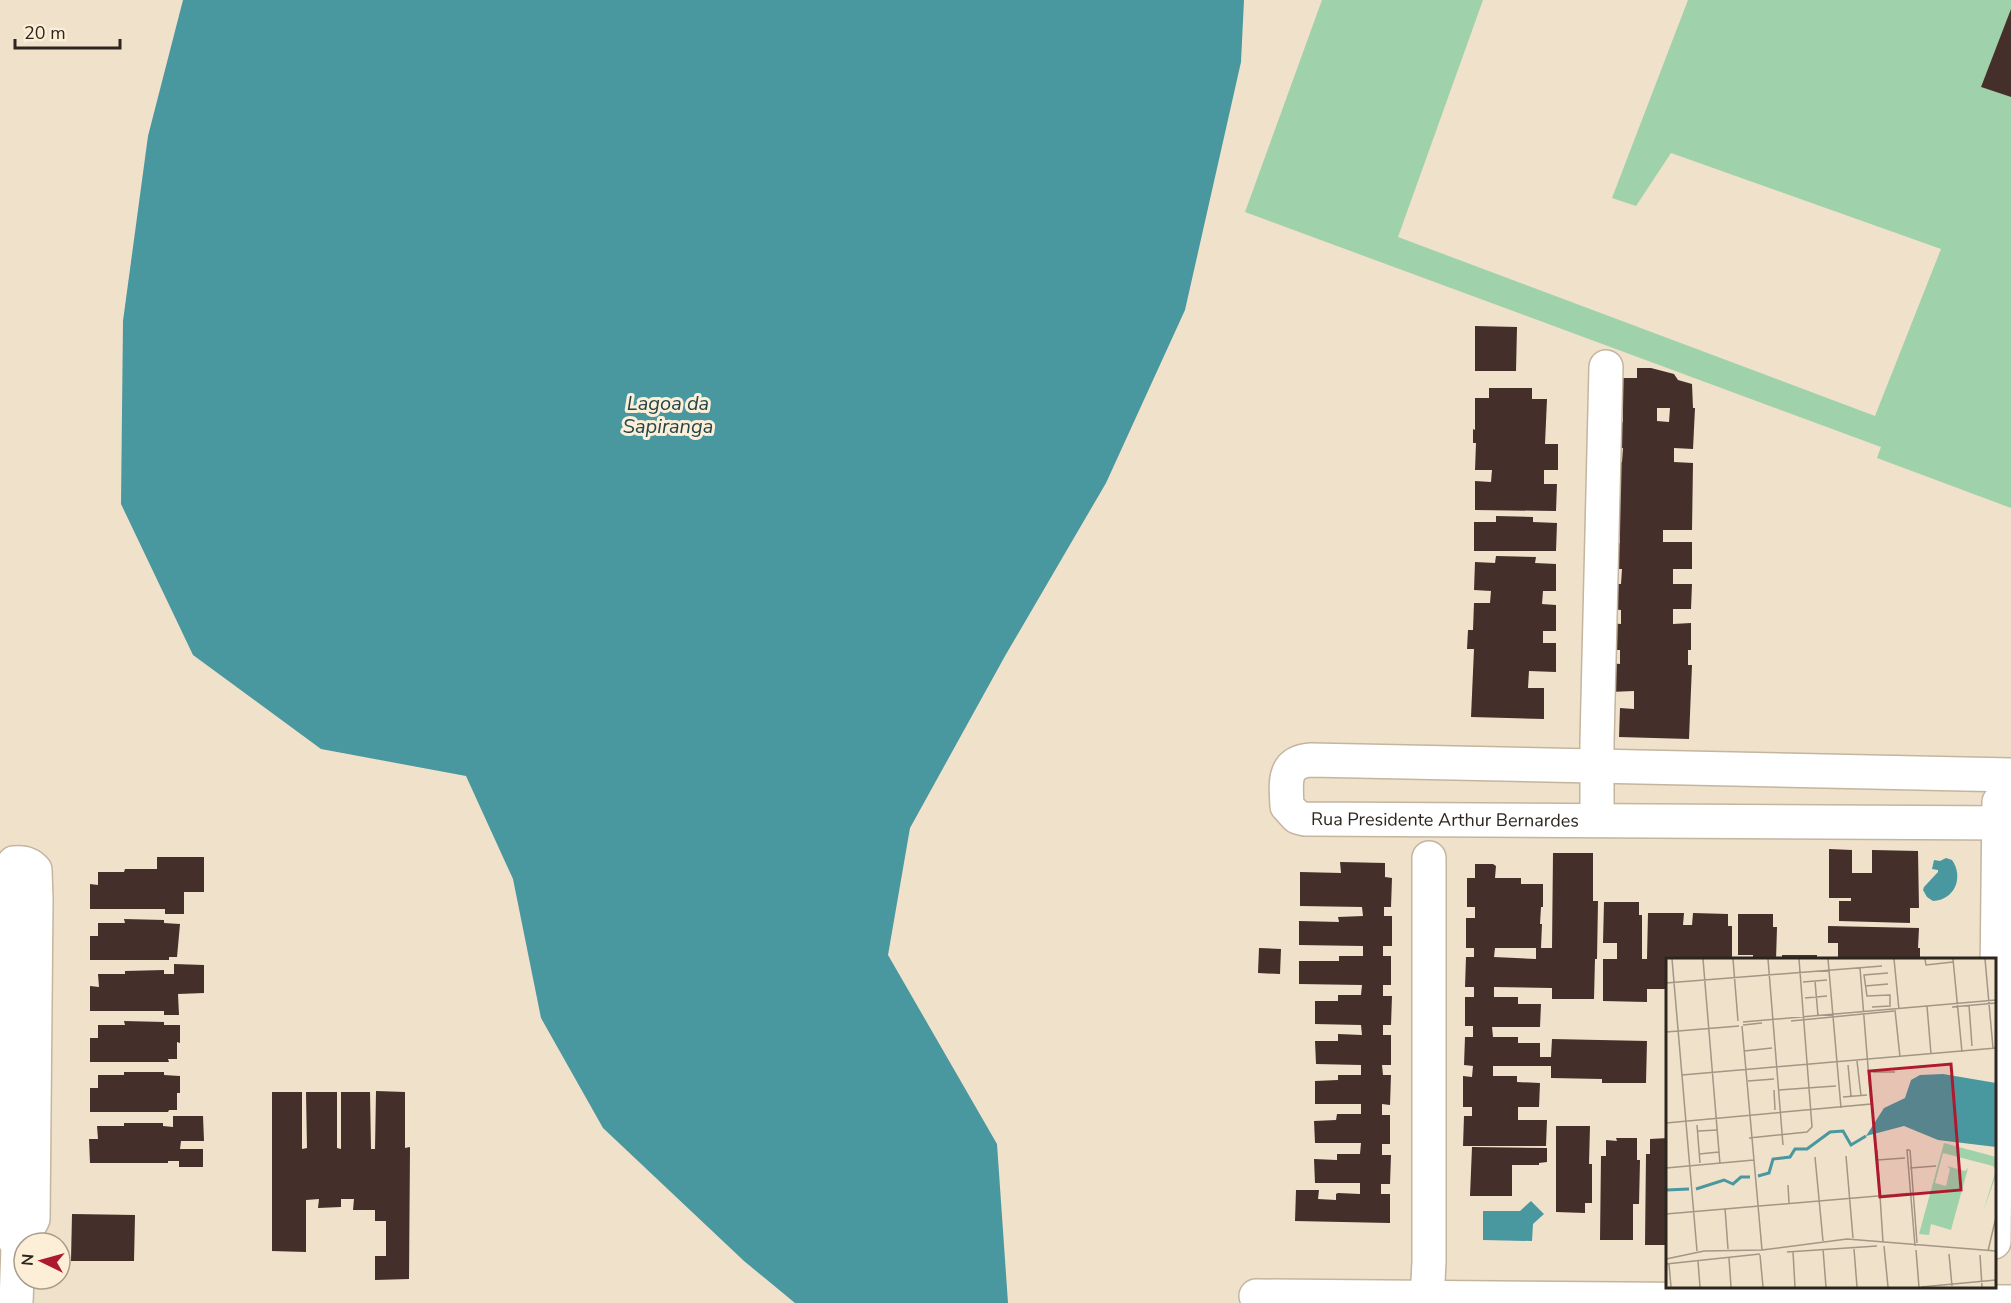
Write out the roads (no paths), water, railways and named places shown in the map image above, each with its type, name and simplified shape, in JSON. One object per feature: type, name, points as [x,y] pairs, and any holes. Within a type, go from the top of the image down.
[{"type":"street","points":[[1597,820],[1596,742],[1606,367]]},
{"type":"street","name":"Rua Presidente Arthur Bernardes","points":[[2005,775],[1304,760],[1293,765],[1288,773],[1287,785],[1287,806],[1297,817],[1305,819],[2005,823]]},
{"type":"street","points":[[1996,1200],[2005,775]]},
{"type":"street","points":[[1427,1299],[1429,1262],[1429,858]]},
{"type":"street","points":[[19,862],[32,866],[35,870],[36,899],[33,1219],[18,1247],[7,1224],[9,870],[14,863],[19,862]]},
{"type":"street","points":[[1256,1296],[1427,1299],[1998,1298]]},
{"type":"street","points":[[0,1303],[28,1303]]},
{"type":"water","name":"Lagoa da Sapiranga","points":[[183,0],[1244,0],[1241,62],[1185,310],[1106,483],[1005,656],[910,828],[888,955],[997,1144],[1008,1303],[795,1303],[744,1261],[603,1128],[541,1018],[513,879],[466,776],[321,749],[193,655],[121,504],[123,321],[148,136]]},
{"type":"water","points":[[1946,858],[1952,860],[1956,867],[1955,887],[1947,897],[1933,901],[1923,890],[1938,872],[1932,869],[1934,860],[1940,861]]},
{"type":"water","points":[[1531,1201],[1544,1214],[1533,1224],[1532,1241],[1483,1240],[1483,1211],[1520,1211]]}]
